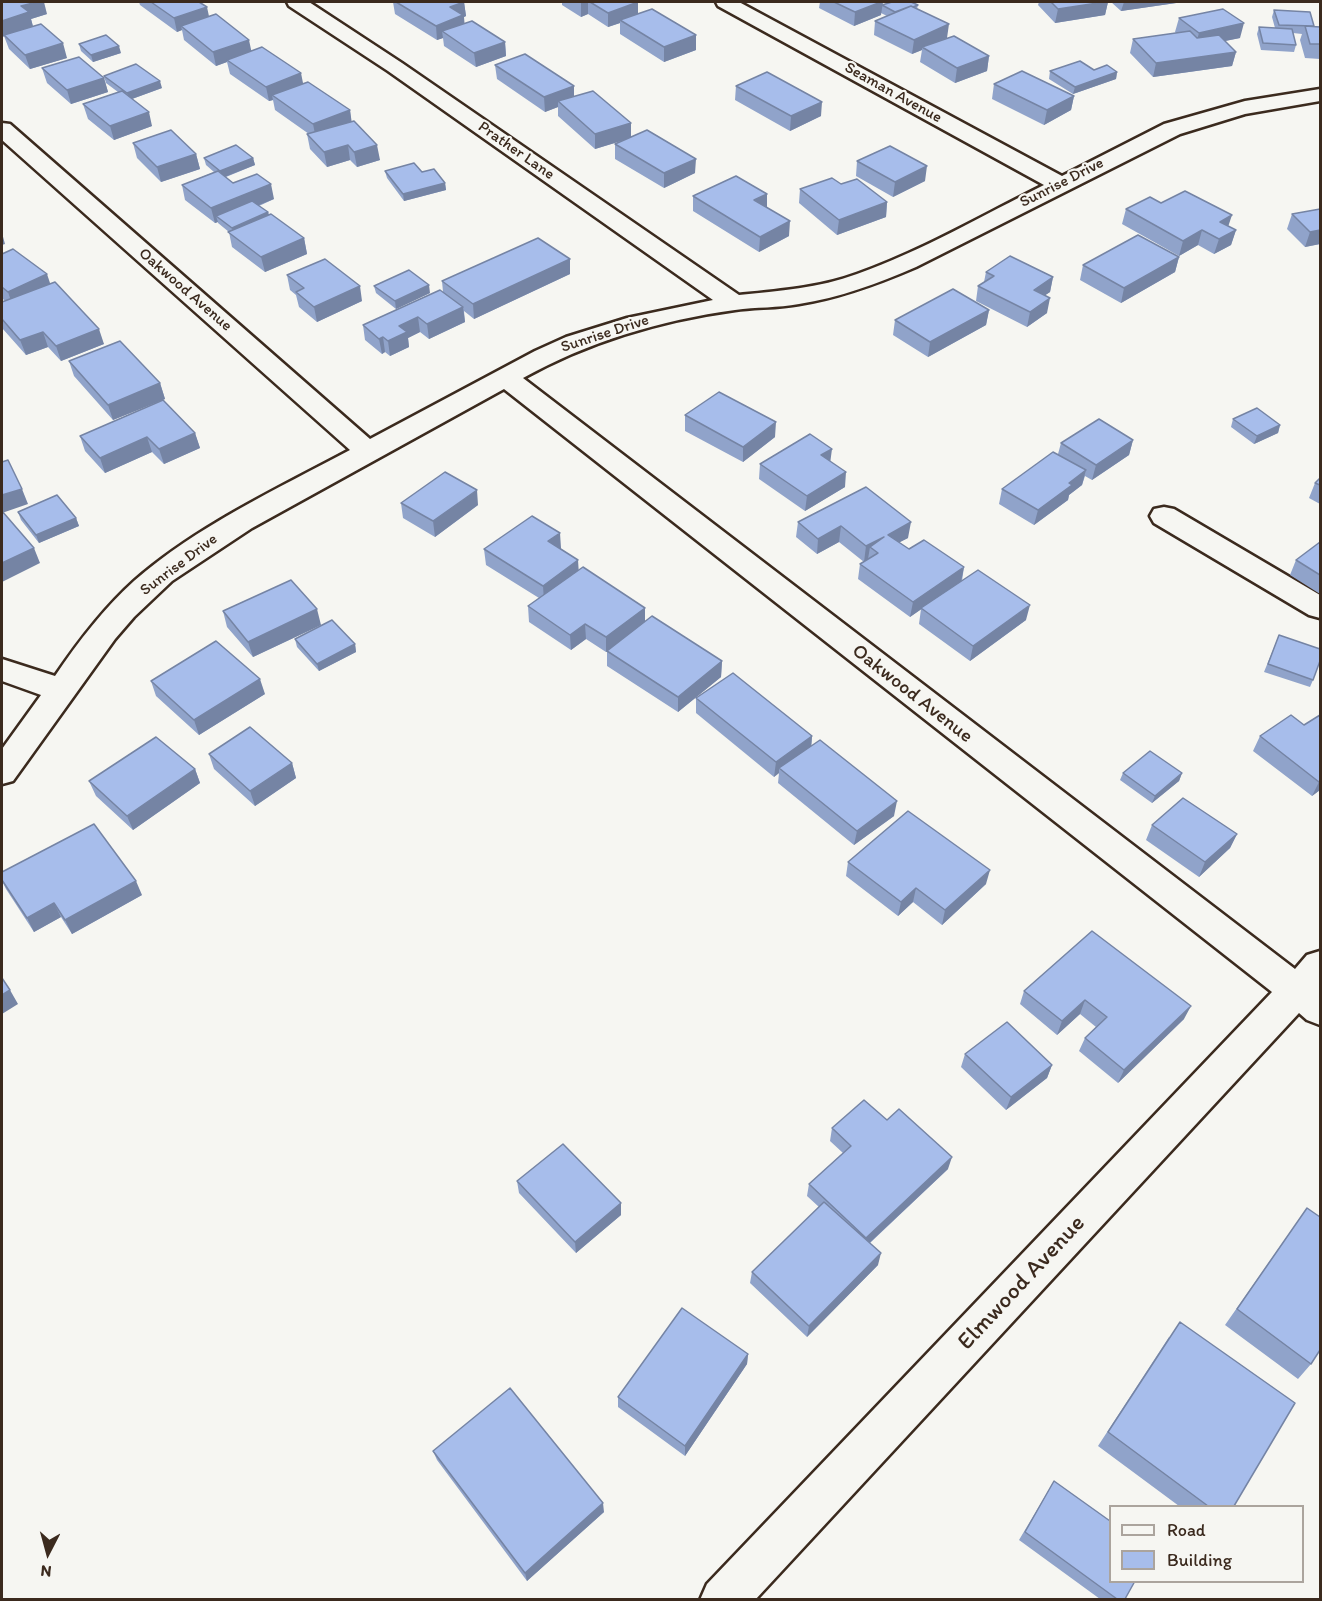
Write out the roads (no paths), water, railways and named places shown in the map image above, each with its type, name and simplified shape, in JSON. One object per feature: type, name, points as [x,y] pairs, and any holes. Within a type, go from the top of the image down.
[{"type":"street","name":"Prather Lane","points":[[296,2],[395,67],[734,303]]},
{"type":"street","name":"Seaman Avenue","points":[[725,2],[1060,184]]},
{"type":"street","name":"Sunrise Drive","points":[[2,772],[22,748],[83,657],[144,589],[232,526],[544,356],[575,342],[636,322],[734,303],[799,297],[864,280],[908,262],[1172,129],[1261,103],[1320,95]]},
{"type":"street","name":"Oakwood Avenue","points":[[2,129],[368,451]]},
{"type":"street","name":"Oakwood Avenue","points":[[505,377],[1312,989]]},
{"type":"street","points":[[1164,516],[1320,608]]},
{"type":"street","points":[[2,670],[62,690]]},
{"type":"street","name":"Elmwood Avenue","points":[[723,1599],[1312,989]]}]
